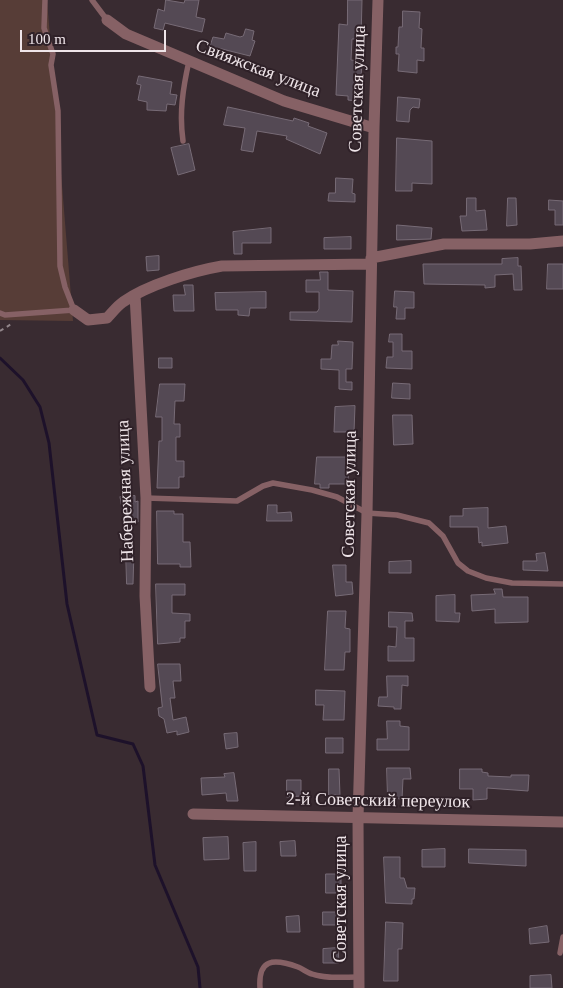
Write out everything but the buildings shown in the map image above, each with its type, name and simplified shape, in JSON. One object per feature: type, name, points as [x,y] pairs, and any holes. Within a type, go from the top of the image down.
[{"type":"street","name":"Советская улица","points":[[359,982],[358,818],[367,512],[378,0]]},
{"type":"street","name":"Свияжская улица","points":[[107,20],[126,34],[284,101],[374,128]]},
{"type":"street","points":[[74,310],[88,320],[106,318],[121,302],[134,295],[198,270],[222,266],[371,261],[444,244],[530,244],[563,241]]},
{"type":"street","name":"Набережная улица","points":[[134,295],[146,498],[145,596],[150,687]]},
{"type":"street","name":"2-й Советский переулок","points":[[193,814],[563,822]]},
{"type":"lane","points":[[0,313],[5,315],[74,310],[60,266],[58,111],[51,65],[53,54],[44,28],[45,0]]},
{"type":"lane","points":[[92,0],[107,20]]},
{"type":"lane","points":[[183,141],[180,120],[182,94],[189,60]]},
{"type":"lane","points":[[146,498],[237,501],[263,486],[273,483],[338,497],[367,512],[397,515],[429,523],[443,536],[458,563],[468,571],[486,578],[512,583],[563,584]]},
{"type":"lane","points":[[560,953],[563,938]]},
{"type":"lane","points":[[260,988],[260,970],[264,965],[270,963],[298,967],[311,974],[359,982]]},
{"type":"shaded area","points":[[0,0],[47,0],[73,321],[0,320]]},
{"type":"waterway","points":[[0,358],[23,380],[40,407],[49,443],[67,604],[97,735],[133,744],[143,766],[155,865],[198,967],[200,988]]}]
